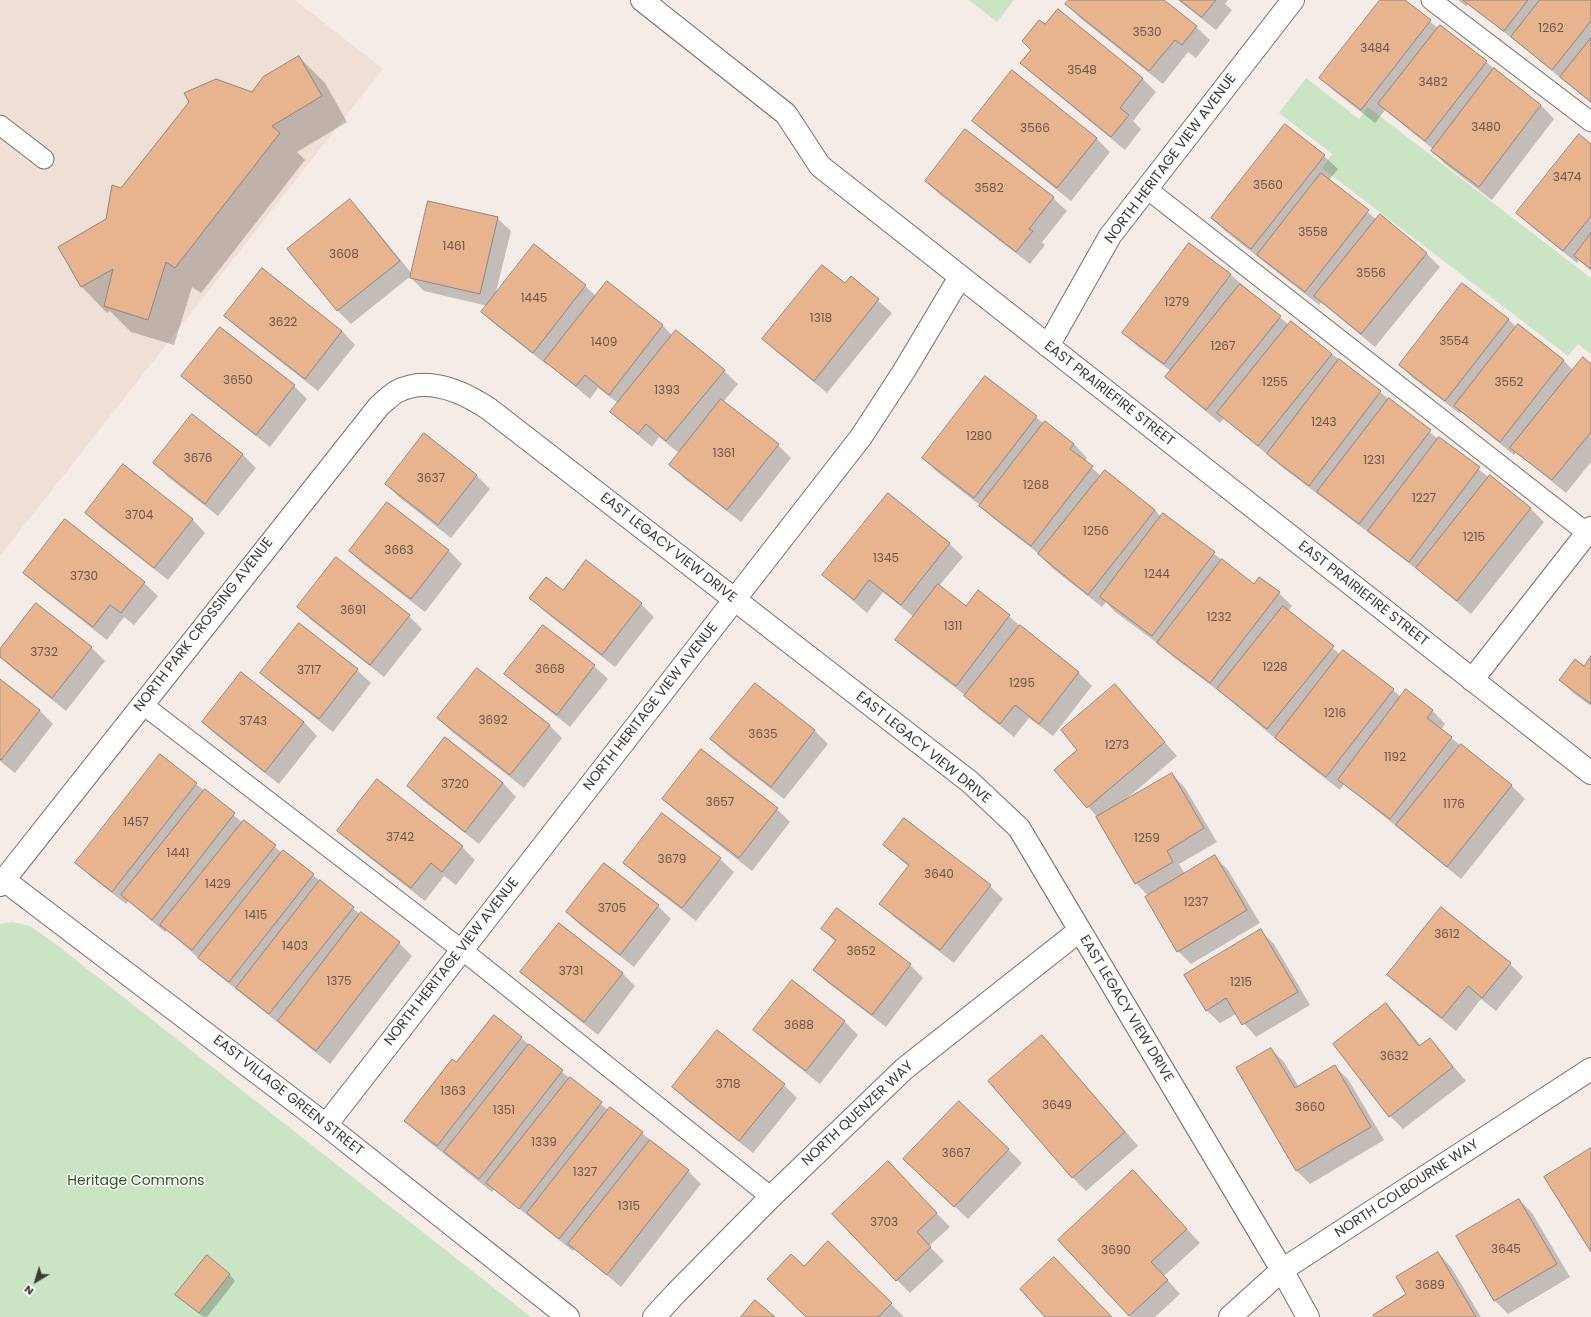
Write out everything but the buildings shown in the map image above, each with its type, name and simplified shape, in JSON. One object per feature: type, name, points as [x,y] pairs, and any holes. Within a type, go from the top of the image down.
[{"type":"street","name":"EAST PRAIRIEFIRE STREET","points":[[642,0],[786,114],[820,166],[1591,773]]},
{"type":"street","name":"NORTH HERITAGE VIEW AVENUE","points":[[1048,346],[1110,236],[1293,0]]},
{"type":"street","name":"NORTH HERITAGE VIEW AVENUE","points":[[326,1125],[861,437],[904,371],[960,277]]},
{"type":"street","name":"EAST LEGACY VIEW DRIVE","points":[[423,384],[446,387],[470,396],[490,409],[970,782],[1019,828],[1282,1270],[1308,1317]]},
{"type":"street","name":"NORTH PARK CROSSING AVENUE","points":[[2,883],[379,406],[396,392],[423,384]]},
{"type":"street","points":[[1472,680],[1589,531]]},
{"type":"street","name":"EAST VILLAGE GREEN STREET","points":[[2,883],[326,1125],[568,1317]]},
{"type":"street","name":"NORTH QUENZER WAY","points":[[654,1317],[771,1196],[904,1069],[1079,930]]},
{"type":"street","name":"NORTH COLBOURNE WAY","points":[[1230,1317],[1282,1270],[1591,1069]]},
{"type":"lane","points":[[1431,0],[1591,122]]},
{"type":"lane","points":[[0,125],[44,159]]},
{"type":"lane","points":[[1147,189],[1589,531]]},
{"type":"lane","points":[[142,704],[462,950],[771,1196]]},
{"type":"shaded area","points":[[0,0],[295,0],[383,69],[0,556]]},
{"type":"green space","points":[[969,0],[1014,0],[997,22]]},
{"type":"green space","points":[[1306,78],[1359,119],[1368,107],[1591,278],[1591,354],[1578,344],[1568,356],[1322,168],[1332,154],[1279,113]]},
{"type":"green space","name":"Heritage Commons","points":[[12,922],[30,926],[53,942],[531,1317],[0,1317],[0,924]]}]
